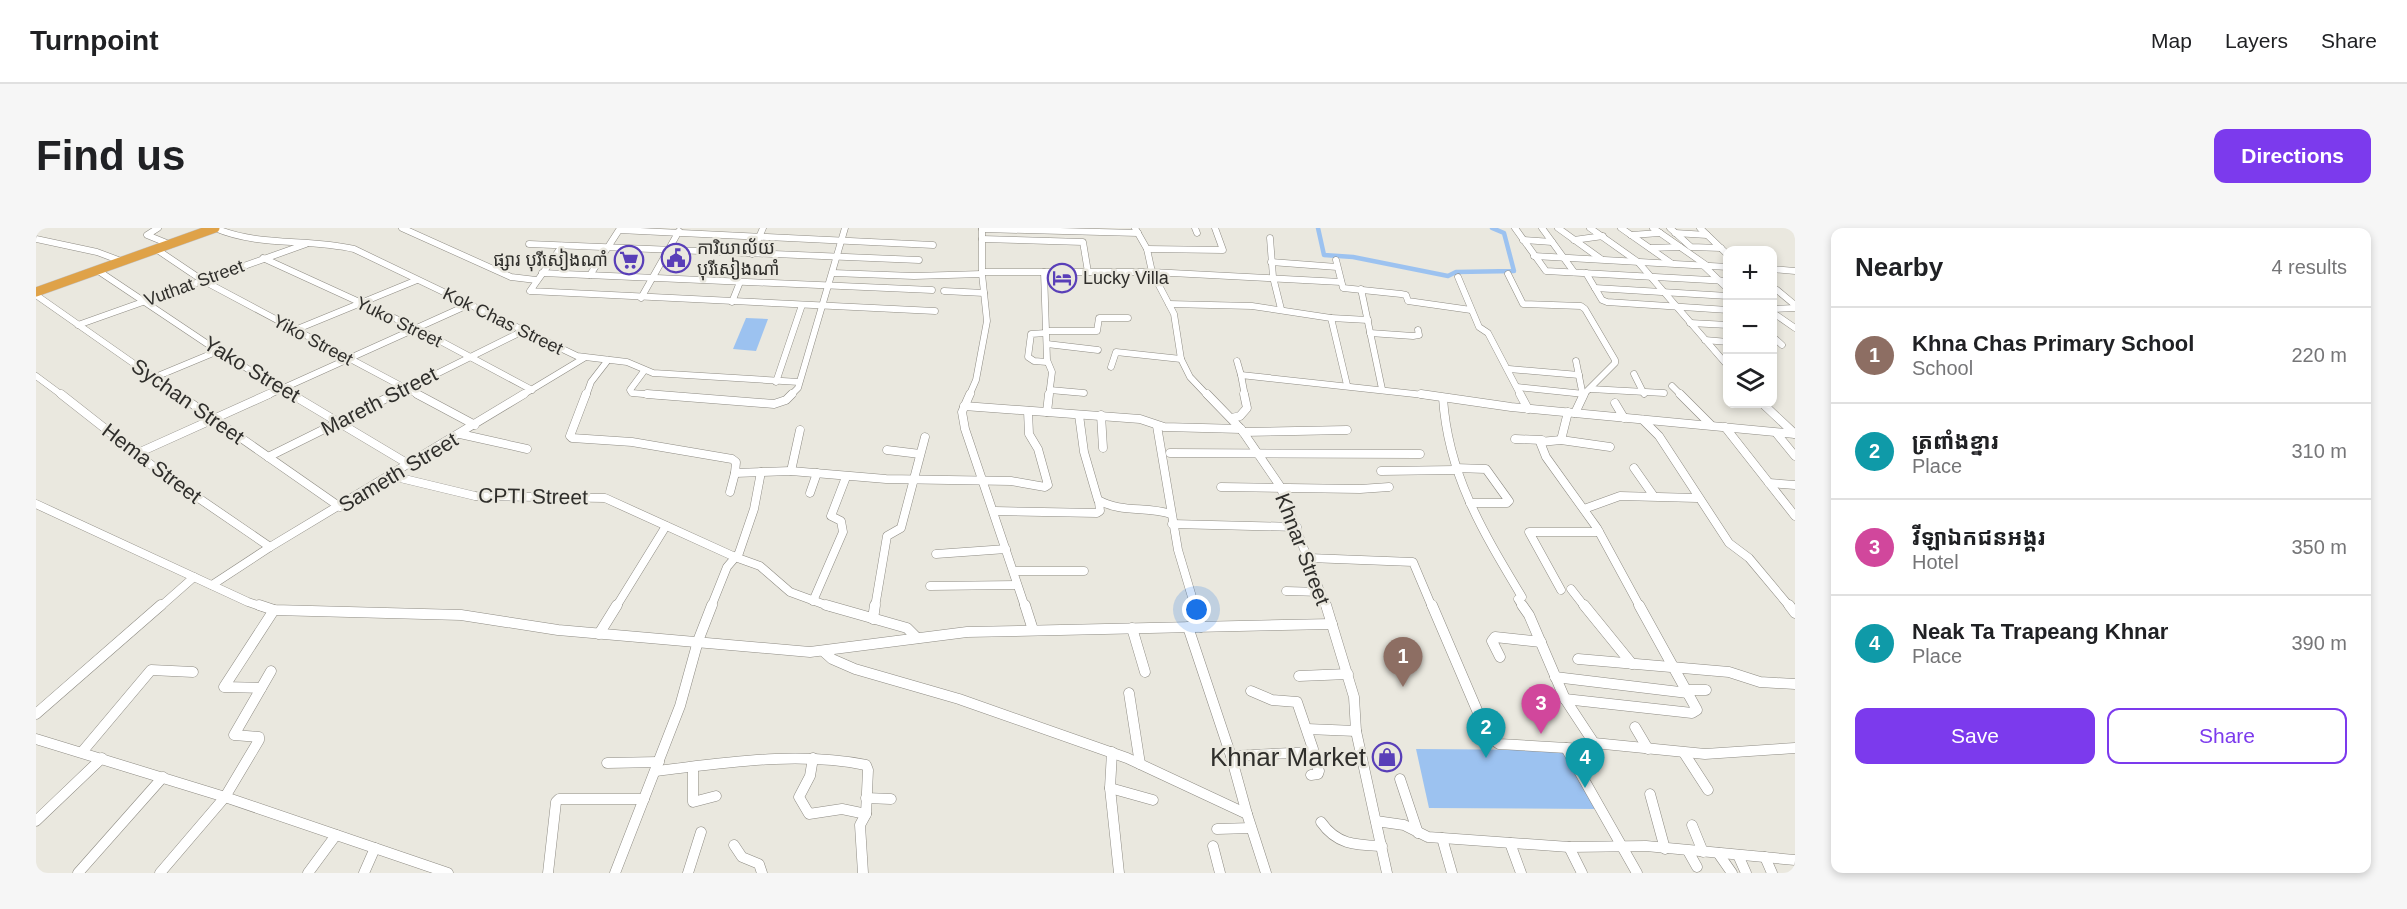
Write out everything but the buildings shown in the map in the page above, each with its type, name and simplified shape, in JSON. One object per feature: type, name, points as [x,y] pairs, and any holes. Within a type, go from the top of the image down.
[{"type":"highway","points":[[36,294],[215,228]]},
{"type":"street","points":[[158,228],[147,236],[169,244]]},
{"type":"street","name":"Kok Chas Street","points":[[215,228],[244,237],[310,242],[354,249],[584,358],[627,362],[644,372],[799,382]]},
{"type":"street","points":[[402,228],[511,277],[536,280]]},
{"type":"street","points":[[752,254],[763,228]]},
{"type":"street","points":[[644,372],[630,390],[632,393],[774,404],[786,400],[798,388],[845,228]]},
{"type":"street","points":[[1033,630],[995,511],[965,429],[962,412],[976,380],[987,321],[982,273],[982,228],[1137,230]]},
{"type":"street","points":[[1147,249],[1223,250],[1215,228]]},
{"type":"street","points":[[1515,228],[1546,271],[1720,281]]},
{"type":"street","points":[[1542,228],[1574,272]]},
{"type":"street","points":[[1558,228],[1601,260]]},
{"type":"street","points":[[1590,228],[1638,262],[1723,360]]},
{"type":"street","points":[[1621,228],[1671,264]]},
{"type":"street","points":[[1653,228],[1705,266],[1723,284]]},
{"type":"street","points":[[1700,228],[1721,248]]},
{"type":"street","points":[[590,275],[619,230],[679,230],[759,237],[933,244]]},
{"type":"street","points":[[641,298],[679,230]]},
{"type":"street","name":"Khnar Street","points":[[1137,230],[1147,249],[1152,272],[1174,314],[1181,359],[1198,387],[1242,430],[1281,489],[1297,527],[1332,624],[1356,704],[1356,731],[1387,873]]},
{"type":"street","points":[[1673,230],[1707,235]]},
{"type":"street","points":[[1673,230],[1691,247],[1721,248]]},
{"type":"street","points":[[1631,235],[1660,233]]},
{"type":"street","points":[[1574,240],[1603,236]]},
{"type":"street","points":[[1270,238],[1273,277],[1281,309]]},
{"type":"street","points":[[36,239],[98,252],[121,261]]},
{"type":"street","points":[[982,239],[1083,242],[1088,272]]},
{"type":"street","points":[[1523,240],[1552,242]]},
{"type":"street","name":"Vuthat Street","points":[[78,325],[310,242]]},
{"type":"street","points":[[529,244],[921,262],[923,249],[920,243]]},
{"type":"street","points":[[562,246],[530,291],[935,311]]},
{"type":"street","points":[[1650,248],[1681,247]]},
{"type":"street","name":"Yiko Street","points":[[156,249],[202,280],[474,425]]},
{"type":"street","points":[[1534,256],[1723,267]]},
{"type":"street","name":"Yuko Street","points":[[263,258],[416,328],[532,390]]},
{"type":"street","points":[[1271,262],[1337,263],[1343,288],[1401,294],[1406,295],[1408,301],[1471,310]]},
{"type":"street","points":[[1777,269],[1795,271]]},
{"type":"street","name":"Yako Street","points":[[97,270],[218,351],[410,465]]},
{"type":"street","points":[[1044,272],[1047,362],[1052,372],[1047,412]]},
{"type":"street","points":[[832,273],[921,276],[982,273],[1152,272],[1341,282]]},
{"type":"street","points":[[542,273],[932,290]]},
{"type":"street","points":[[1586,273],[1602,300],[1607,302],[1723,310]]},
{"type":"street","points":[[1508,274],[1523,303],[1581,306],[1585,309],[1615,360],[1615,363],[1587,391],[1572,413],[1561,440]]},
{"type":"street","points":[[920,289],[921,276]]},
{"type":"street","points":[[1458,277],[1479,327],[1488,333],[1509,369],[1528,409]]},
{"type":"street","points":[[296,330],[417,280]]},
{"type":"street","points":[[732,302],[740,282]]},
{"type":"street","points":[[1595,288],[1723,296]]},
{"type":"street","points":[[1361,289],[1382,389]]},
{"type":"street","points":[[944,291],[984,293]]},
{"type":"street","points":[[1777,291],[1795,307]]},
{"type":"street","name":"Sychan Street","points":[[36,294],[340,507]]},
{"type":"street","points":[[1783,296],[1795,296]]},
{"type":"street","points":[[138,453],[470,304]]},
{"type":"street","points":[[1169,304],[1239,305],[1368,321]]},
{"type":"street","points":[[776,382],[802,305]]},
{"type":"street","points":[[1777,311],[1795,307]]},
{"type":"street","points":[[1777,313],[1795,328]]},
{"type":"street","points":[[1047,362],[1034,361],[1028,357],[1031,334],[1097,331],[1099,318],[1128,318]]},
{"type":"street","points":[[1331,318],[1347,385]]},
{"type":"street","points":[[1690,323],[1723,325]]},
{"type":"street","points":[[1370,333],[1413,336],[1419,335],[1418,330]]},
{"type":"street","name":"Mareth Street","points":[[268,457],[468,356],[523,331]]},
{"type":"street","points":[[1705,340],[1723,342]]},
{"type":"street","points":[[1047,344],[1098,350]]},
{"type":"street","points":[[153,378],[218,351]]},
{"type":"street","points":[[1111,367],[1116,352],[1181,359]]},
{"type":"street","name":"Sameth Street","points":[[212,585],[584,358]]},
{"type":"street","points":[[608,360],[591,382],[570,436],[632,442],[732,459],[736,462],[730,492]]},
{"type":"street","points":[[1576,361],[1578,375],[1587,391]]},
{"type":"street","points":[[1232,418],[1240,416],[1247,408],[1237,362]]},
{"type":"street","points":[[1509,369],[1578,375]]},
{"type":"street","points":[[1634,374],[1644,394]]},
{"type":"street","points":[[1240,375],[1382,389],[1528,409],[1795,434]]},
{"type":"street","name":"Hema Street","points":[[36,376],[166,477],[270,548]]},
{"type":"street","points":[[1672,386],[1711,425]]},
{"type":"street","points":[[1517,387],[1644,394],[1664,393]]},
{"type":"street","points":[[1050,390],[1084,393]]},
{"type":"street","points":[[1443,398],[1447,444],[1455,469],[1470,503],[1520,598],[1565,699],[1594,743]]},
{"type":"street","points":[[1615,403],[1624,418]]},
{"type":"street","points":[[964,406],[1140,419],[1157,426],[1242,430],[1347,430]]},
{"type":"street","points":[[1767,408],[1795,434]]},
{"type":"street","points":[[735,473],[791,471],[846,477],[984,480],[1048,485],[1038,449],[1029,434],[1028,411]]},
{"type":"street","points":[[995,511],[1097,513],[1100,511],[1084,452],[1079,415]]},
{"type":"street","points":[[1101,415],[1103,448]]},
{"type":"street","points":[[1643,420],[1659,436],[1697,498],[1729,543],[1749,558],[1795,613]]},
{"type":"street","points":[[1157,426],[1172,524],[1201,627]]},
{"type":"street","points":[[1725,426],[1795,516]]},
{"type":"street","points":[[791,471],[800,430]]},
{"type":"street","points":[[460,434],[480,441],[527,449]]},
{"type":"street","points":[[1777,434],[1795,456]]},
{"type":"street","points":[[873,619],[887,536],[901,528],[925,437]]},
{"type":"street","points":[[1515,440],[1561,440],[1610,447]]},
{"type":"street","points":[[1542,441],[1540,442],[1546,457],[1599,532],[1696,710],[1692,713],[1565,699]]},
{"type":"street","points":[[887,450],[920,454]]},
{"type":"street","points":[[1170,453],[1259,456],[1340,452],[1420,454]]},
{"type":"street","points":[[1634,468],[1653,495]]},
{"type":"street","points":[[1381,471],[1486,469],[1509,501],[1507,503],[1470,503]]},
{"type":"street","points":[[615,873],[680,706],[698,641],[727,567],[739,553],[754,509],[761,472]]},
{"type":"street","points":[[810,493],[817,473]]},
{"type":"street","name":"CPTI Street","points":[[392,476],[475,496],[602,497],[760,566],[790,592],[813,601],[911,629],[917,638]]},
{"type":"street","points":[[813,601],[843,532],[841,521],[831,516],[846,477]]},
{"type":"street","points":[[1769,483],[1795,485]]},
{"type":"street","points":[[1221,487],[1360,489],[1389,487]]},
{"type":"street","points":[[1584,509],[1599,502],[1613,500],[1618,496],[1653,495],[1697,498]]},
{"type":"street","points":[[1099,502],[1120,509],[1158,510],[1171,514]]},
{"type":"street","points":[[36,504],[248,602],[274,609],[461,615],[599,634],[698,641],[790,651],[823,651],[967,632],[1332,624]]},
{"type":"street","points":[[1172,524],[1297,527]]},
{"type":"street","points":[[599,634],[666,526]]},
{"type":"street","points":[[1599,532],[1529,532],[1566,590],[1632,664]]},
{"type":"street","points":[[936,554],[1006,549]]},
{"type":"street","points":[[1309,558],[1413,562],[1488,736],[1499,744],[1584,749],[1594,743],[1684,753],[1726,753],[1795,748]]},
{"type":"street","points":[[1014,571],[1084,571]]},
{"type":"street","points":[[36,714],[194,577]]},
{"type":"street","points":[[930,586],[1017,585]]},
{"type":"street","points":[[1286,591],[1321,592]]},
{"type":"street","points":[[261,688],[224,687],[274,609]]},
{"type":"street","points":[[1188,627],[1231,756],[1266,873]]},
{"type":"street","points":[[1132,628],[1145,672]]},
{"type":"street","points":[[1500,657],[1492,641],[1495,637],[1541,642]]},
{"type":"street","points":[[823,651],[832,659],[855,669],[959,699],[1112,753],[1247,814]]},
{"type":"street","points":[[1578,659],[1729,672],[1760,682],[1795,684]]},
{"type":"street","points":[[160,873],[225,797],[259,740],[259,737],[234,735],[271,671]]},
{"type":"street","points":[[82,752],[150,672],[193,672]]},
{"type":"street","points":[[1299,676],[1348,674]]},
{"type":"street","points":[[1555,677],[1687,692],[1706,690]]},
{"type":"street","points":[[1638,687],[1644,697]]},
{"type":"street","points":[[1251,691],[1276,701],[1296,701],[1300,706],[1319,771],[1318,774],[1311,775]]},
{"type":"street","points":[[1129,693],[1140,764]]},
{"type":"street","points":[[1635,727],[1648,749]]},
{"type":"street","points":[[1307,729],[1356,731]]},
{"type":"street","points":[[36,739],[225,797],[448,873]]},
{"type":"street","points":[[1566,748],[1637,873]]},
{"type":"street","points":[[1231,756],[1312,752]]},
{"type":"street","points":[[1112,753],[1110,788],[1119,873]]},
{"type":"street","points":[[1684,753],[1708,790]]},
{"type":"street","points":[[36,821],[102,758]]},
{"type":"street","points":[[607,763],[693,767],[755,759],[813,758],[836,759],[866,765],[868,770],[866,814],[860,825],[863,873]]},
{"type":"street","points":[[813,758],[810,776],[799,797],[809,814],[842,809],[866,814]]},
{"type":"street","points":[[693,767],[693,802],[716,796]]},
{"type":"street","points":[[78,873],[163,777]]},
{"type":"street","points":[[1400,779],[1418,832]]},
{"type":"street","points":[[1110,788],[1153,800]]},
{"type":"street","points":[[1650,794],[1665,849]]},
{"type":"street","points":[[866,798],[891,799]]},
{"type":"street","points":[[548,873],[556,802],[559,799],[644,799]]},
{"type":"street","points":[[1376,821],[1400,824],[1428,837],[1569,847],[1621,846],[1795,860]]},
{"type":"street","points":[[1321,822],[1329,834],[1340,842],[1382,846]]},
{"type":"street","points":[[1692,825],[1703,852]]},
{"type":"street","points":[[1217,829],[1251,828]]},
{"type":"street","points":[[688,873],[701,832]]},
{"type":"street","points":[[308,873],[336,835]]},
{"type":"street","points":[[1442,838],[1452,873]]},
{"type":"street","points":[[1510,843],[1521,873]]},
{"type":"street","points":[[734,845],[742,857],[759,864],[762,873]]},
{"type":"street","points":[[1214,846],[1220,873]]},
{"type":"street","points":[[1569,847],[1582,873]]},
{"type":"street","points":[[364,873],[375,848]]},
{"type":"street","points":[[1688,851],[1697,867]]},
{"type":"street","points":[[1718,854],[1732,873]]},
{"type":"street","points":[[1738,855],[1746,873]]},
{"type":"street","points":[[1765,857],[1772,873]]},
{"type":"water","points":[[746,318],[768,319],[756,351],[733,349]]},
{"type":"water","points":[[1416,749],[1565,750],[1599,809],[1429,808]]},
{"type":"waterway","points":[[1318,228],[1324,255],[1353,257],[1448,276],[1456,272],[1514,271],[1504,233],[1492,228]]},
{"type":"place","name":"ការិយាល័យ បុរីសៀងណាំ","points":[[676,258]]},
{"type":"place","name":"ផ្សារ បុរីសៀងណាំ","points":[[629,260]]},
{"type":"place","name":"Lucky Villa","points":[[1062,278]]},
{"type":"place","name":"Khna Chas Primary School","points":[[1403,687]]},
{"type":"place","name":"វីឡាឯកជនអង្គរ","points":[[1541,734]]},
{"type":"place","name":"Khnar Market","points":[[1387,757]]},
{"type":"place","name":"ត្រពាំងខ្នារ","points":[[1486,758]]},
{"type":"place","name":"Neak Ta Trapeang Khnar","points":[[1585,788]]}]
